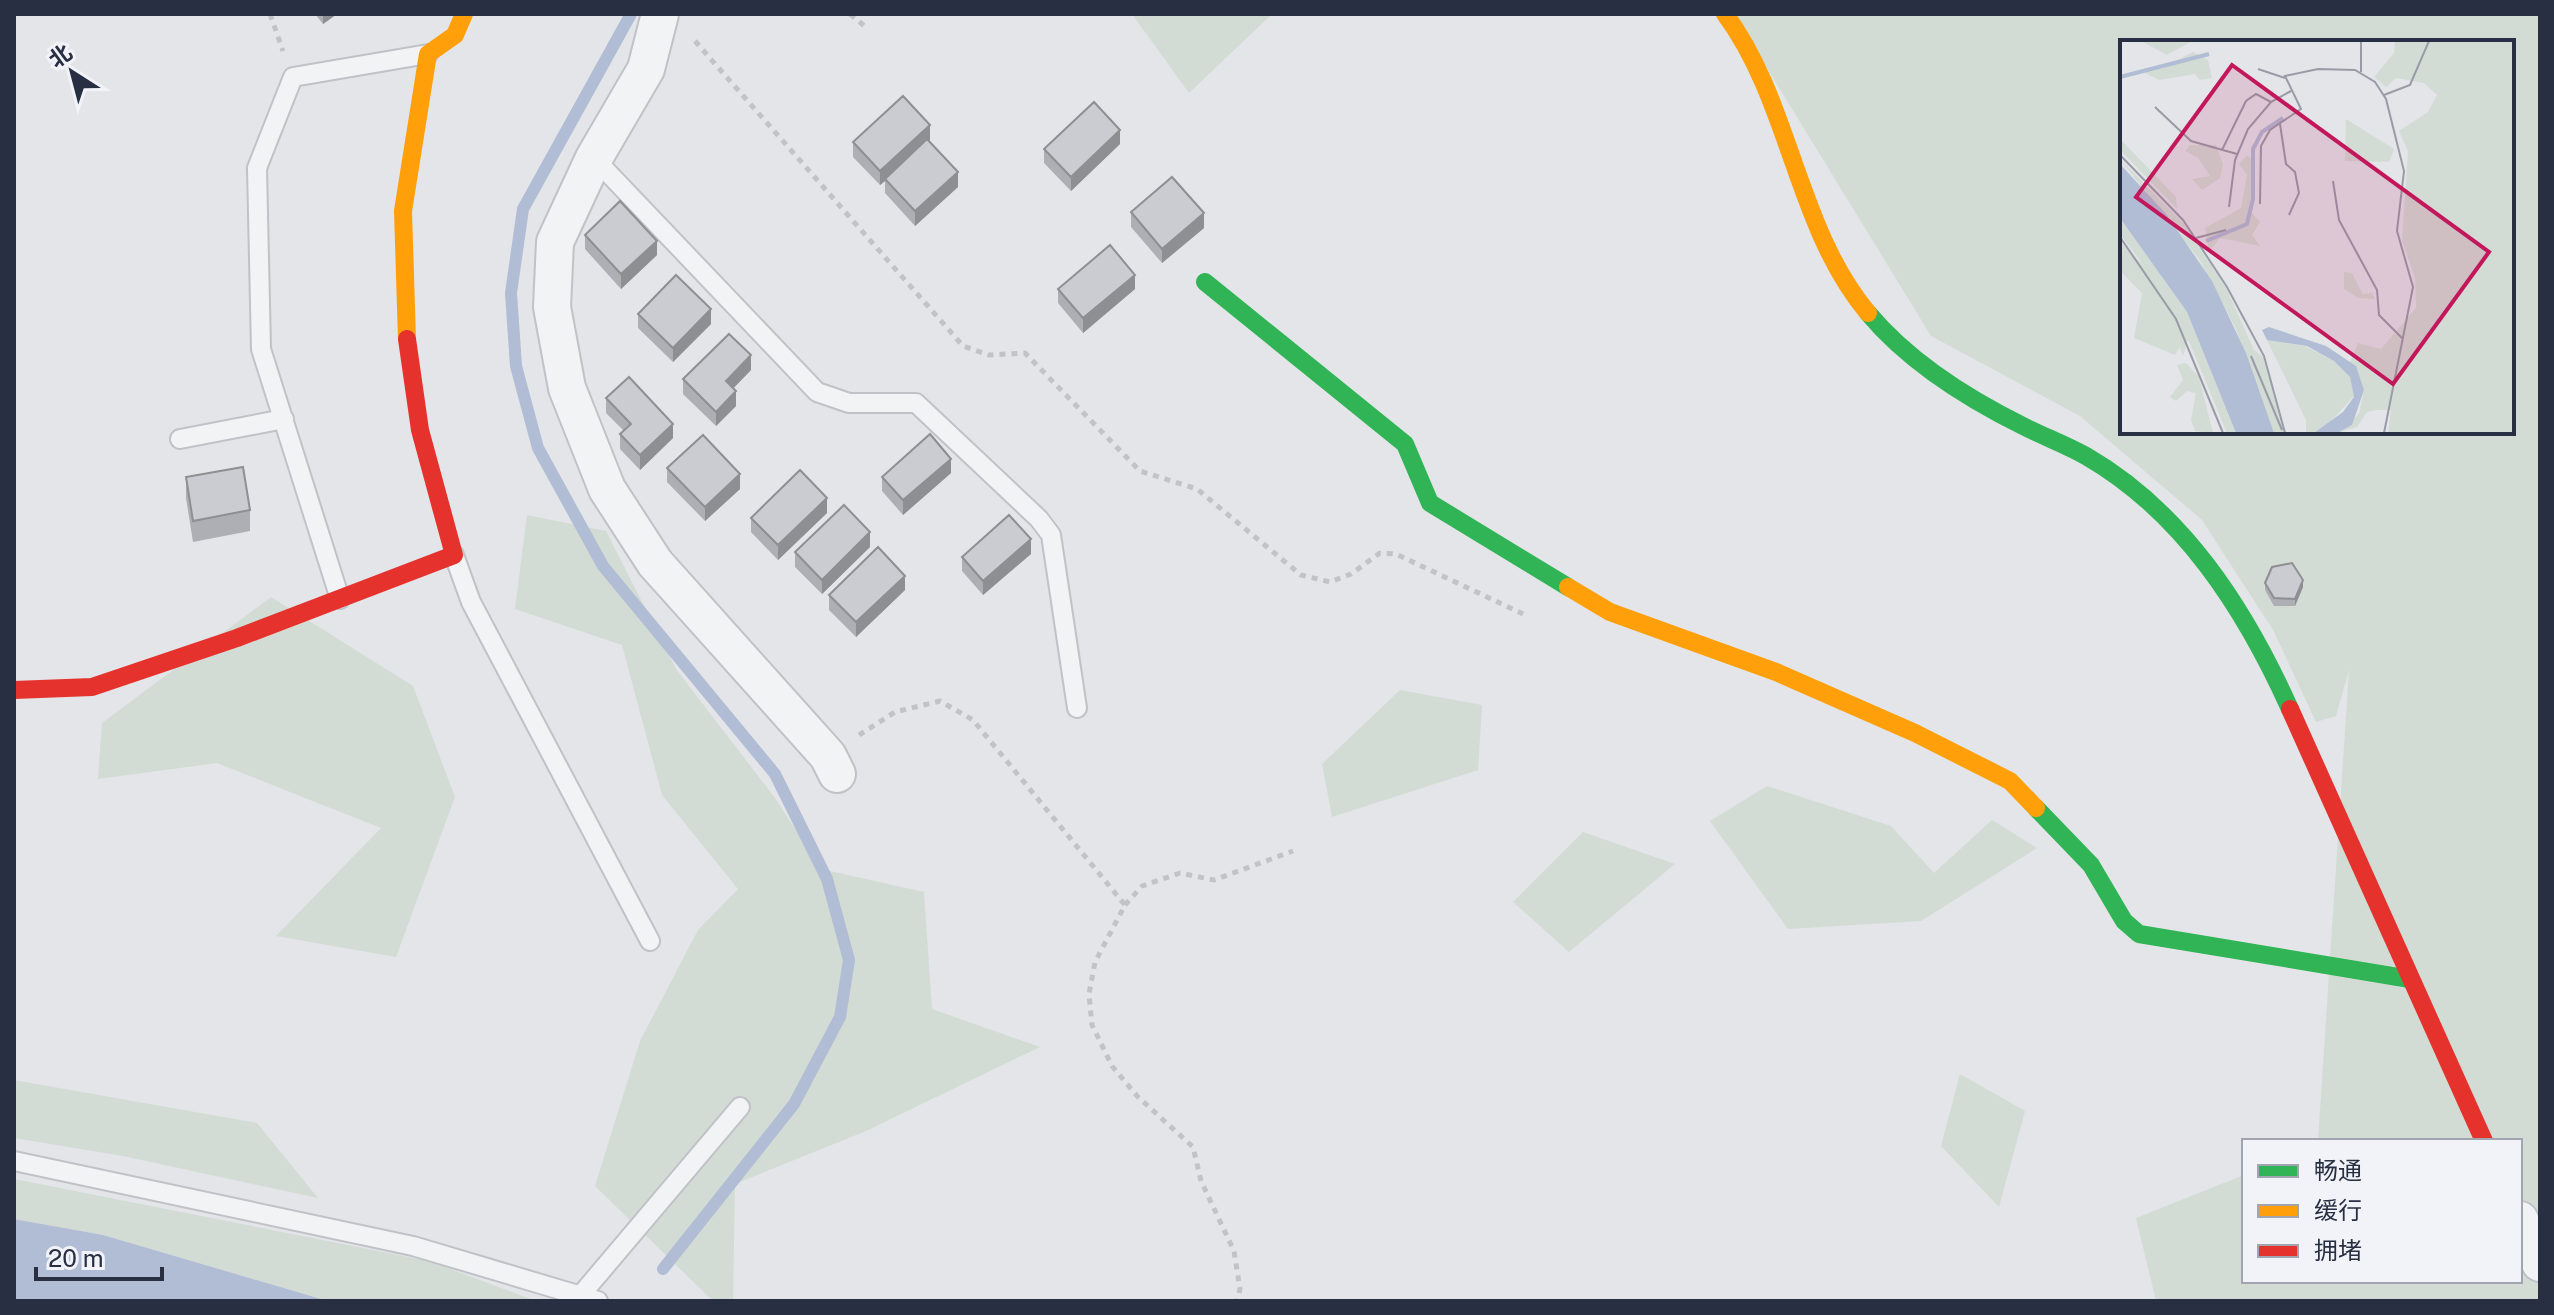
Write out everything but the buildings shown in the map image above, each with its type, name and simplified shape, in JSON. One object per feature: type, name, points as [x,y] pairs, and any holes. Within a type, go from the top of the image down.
[{"type":"street","points":[[14,690],[92,687],[454,555],[438,510],[407,343],[403,211],[428,54],[455,35],[464,14]]},
{"type":"street","points":[[1725,14],[1748,45],[1829,250],[1860,303],[1891,340],[1961,391],[2022,426],[2087,457],[2131,487],[2171,520],[2225,589],[2268,660],[2483,1139]]},
{"type":"street","points":[[675,21],[594,158],[555,242],[552,307],[567,388],[607,489],[655,563],[833,765]]},
{"type":"street","points":[[1205,282],[1405,444],[1430,503],[1610,612],[1776,672],[1915,733],[2010,781],[2091,865],[2124,921],[2139,934],[2410,979]]},
{"type":"street","points":[[2522,1224],[2540,1263]]},
{"type":"lane","points":[[340,599],[261,349],[257,168],[293,77],[428,54]]},
{"type":"lane","points":[[594,158],[817,392],[849,403],[916,403],[1039,519],[1051,535],[1077,708]]},
{"type":"lane","points":[[180,439],[284,419]]},
{"type":"lane","points":[[454,555],[471,602],[650,941]]},
{"type":"lane","points":[[14,1161],[413,1246],[589,1298],[740,1107]]},
{"type":"path","points":[[850,14],[868,29]]},
{"type":"path","points":[[675,21],[963,346],[989,355],[1025,353],[1140,471],[1197,489],[1301,575],[1330,582],[1351,574],[1380,553],[1396,554],[1525,615]]},
{"type":"path","points":[[833,765],[895,712],[940,701],[973,720],[1125,905]]},
{"type":"path","points":[[1237,1301],[1240,1289],[1234,1251],[1201,1181],[1193,1147],[1120,1076],[1092,1025],[1089,994],[1095,962],[1125,905],[1142,886],[1180,873],[1214,880],[1293,851]]},
{"type":"shaded area","points":[[1132,14],[1272,14],[1189,93]]},
{"type":"shaded area","points":[[1734,14],[2540,14],[2540,1301],[2156,1301],[2136,1218],[2242,1176],[2242,1283],[2522,1283],[2522,1139],[2318,1139],[2349,670],[2336,716],[2316,722],[2273,630],[2202,520],[2080,416],[1931,336]]},
{"type":"shaded area","points":[[527,515],[606,531],[676,669],[775,798],[821,869],[924,892],[932,1009],[1040,1047],[866,1131],[735,1184],[733,1301],[713,1301],[595,1186],[640,1041],[698,930],[738,889],[662,795],[622,645],[515,609]]},
{"type":"shaded area","points":[[271,597],[413,686],[455,797],[396,957],[276,936],[381,828],[217,763],[98,779],[102,723]]},
{"type":"shaded area","points":[[1400,690],[1482,705],[1478,770],[1332,817],[1322,764]]},
{"type":"shaded area","points":[[1767,786],[1891,826],[1934,873],[1992,820],[2037,848],[1921,921],[1788,929],[1710,821]]},
{"type":"shaded area","points":[[1583,832],[1675,864],[1569,952],[1513,902]]},
{"type":"shaded area","points":[[1960,1074],[2025,1111],[1999,1207],[1941,1146]]},
{"type":"shaded area","points":[[14,1080],[257,1123],[318,1198],[123,1156],[14,1138]]},
{"type":"shaded area","points":[[14,1179],[429,1261],[536,1301],[328,1301],[103,1235],[14,1219]]},
{"type":"water","points":[[14,1219],[103,1235],[328,1301],[14,1301]]},
{"type":"waterway","points":[[631,14],[523,209],[511,293],[516,366],[538,448],[603,566],[775,774],[827,879],[849,960],[840,1017],[794,1104],[663,1269]]},
{"type":"traffic: fast","points":[[1205,282],[1405,444],[1430,503],[1568,587]]},
{"type":"traffic: fast","points":[[1868,313],[1902,348],[1940,378],[2004,416],[2086,456],[2152,505],[2208,566],[2253,635],[2290,709]]},
{"type":"traffic: fast","points":[[2036,808],[2091,865],[2124,921],[2139,934],[2410,979]]},
{"type":"traffic: slow","points":[[407,339],[403,211],[428,54],[455,35],[464,14]]},
{"type":"traffic: slow","points":[[1725,14],[1765,86],[1825,243],[1844,279],[1868,313]]},
{"type":"traffic: slow","points":[[1568,587],[1610,612],[1776,672],[1915,733],[2010,781],[2036,808]]},
{"type":"traffic: jam","points":[[14,690],[92,687],[237,638],[454,555],[420,430],[407,339]]},
{"type":"traffic: jam","points":[[2290,709],[2483,1139]]}]
